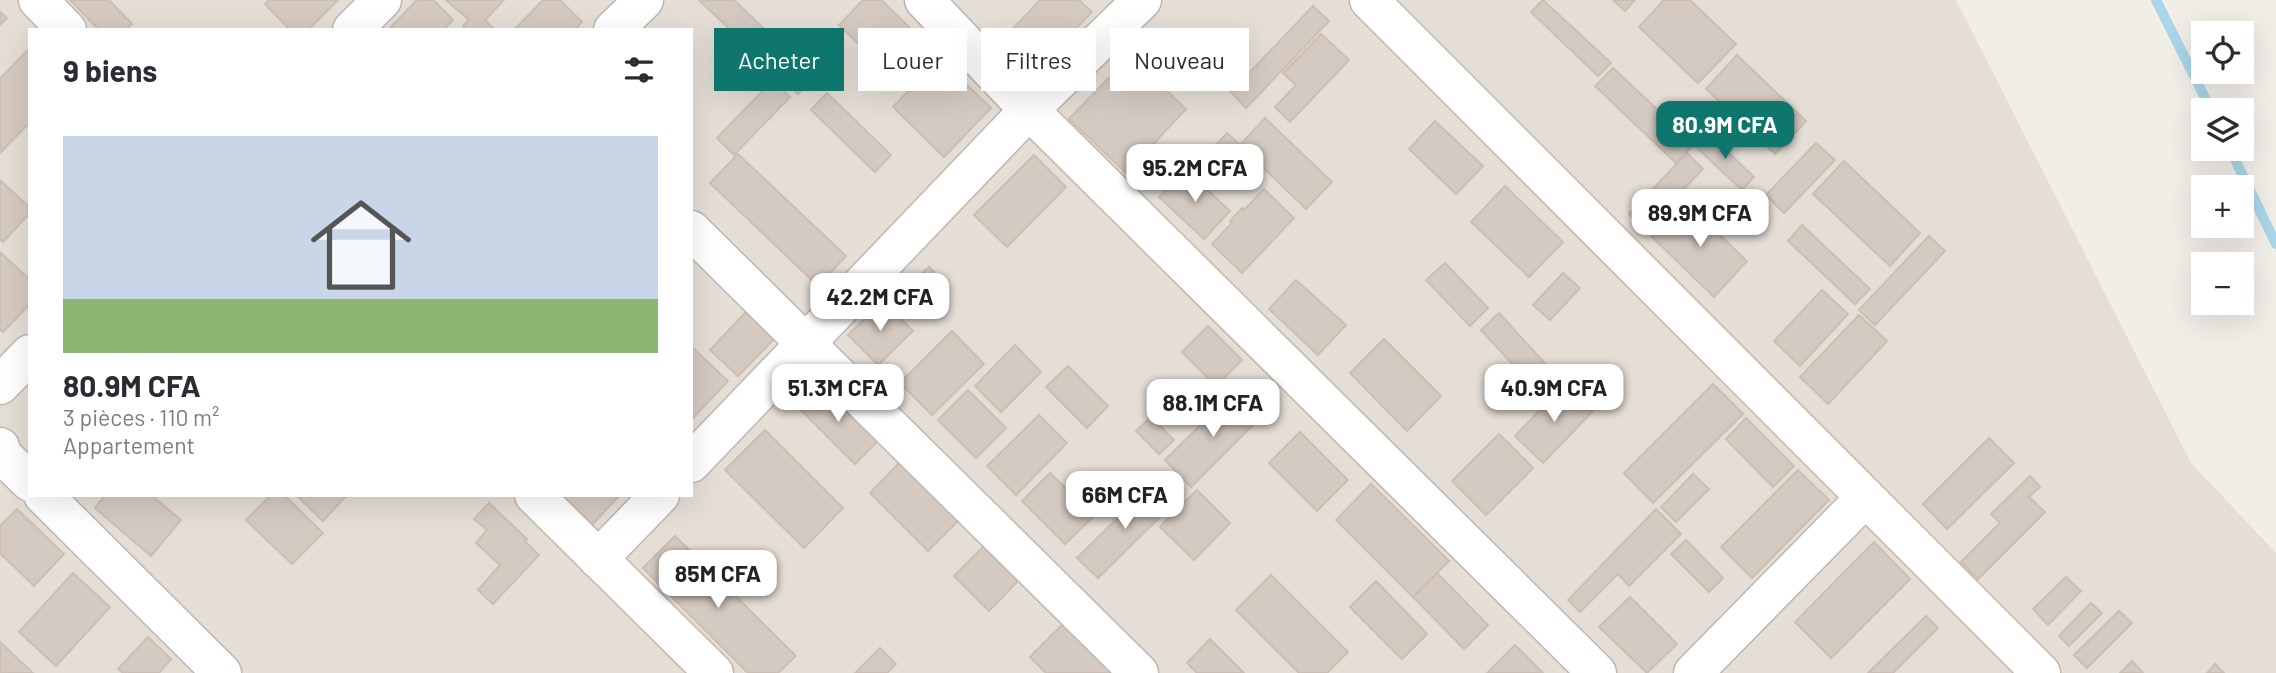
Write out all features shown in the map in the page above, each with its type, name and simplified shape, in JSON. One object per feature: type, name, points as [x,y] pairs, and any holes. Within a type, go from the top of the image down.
[{"type":"street","points":[[38,0],[65,28]]},
{"type":"street","points":[[354,28],[382,0]]},
{"type":"street","points":[[615,28],[644,0]]},
{"type":"street","points":[[924,0],[1029,110],[1597,673]]},
{"type":"street","points":[[693,461],[1029,110],[1142,0]]},
{"type":"street","points":[[1370,0],[2040,673]]},
{"type":"street","points":[[693,232],[1139,673]]},
{"type":"street","points":[[0,385],[28,356]]},
{"type":"street","points":[[0,447],[3,456],[28,480]]},
{"type":"street","points":[[45,497],[222,673]]},
{"type":"street","points":[[536,497],[714,673]]},
{"type":"street","points":[[598,559],[658,497]]},
{"type":"street","points":[[1693,673],[1865,498]]},
{"type":"shaded area","points":[[0,0],[1956,0],[2191,463],[2276,553],[2276,673],[0,673]]},
{"type":"building","points":[[70,0],[109,0],[132,24],[128,28],[97,28]]},
{"type":"building","points":[[269,0],[338,0],[310,28],[288,28],[265,4]]},
{"type":"building","points":[[417,0],[433,0],[453,20],[445,28],[390,28]]},
{"type":"building","points":[[446,0],[504,0],[485,20],[493,28],[465,28],[463,26],[469,20]]},
{"type":"building","points":[[543,0],[560,0],[582,22],[577,28],[516,28]]},
{"type":"building","points":[[699,0],[734,0],[763,28],[728,28]]},
{"type":"building","points":[[863,0],[881,0],[910,28],[858,28],[858,43],[839,25]]},
{"type":"building","points":[[1040,0],[1079,0],[1092,12],[1077,28],[1014,28]]},
{"type":"building","points":[[1543,0],[1611,63],[1598,76],[1531,12]]},
{"type":"building","points":[[1613,0],[1635,0],[1625,11]]},
{"type":"building","points":[[1664,0],[1690,0],[1736,44],[1698,83],[1639,27]]},
{"type":"building","points":[[1313,6],[1329,21],[1246,108],[1231,92],[1249,91],[1249,73]]},
{"type":"building","points":[[0,12],[7,18],[0,25]]},
{"type":"building","points":[[1321,34],[1349,60],[1290,122],[1275,107],[1296,85],[1283,73]]},
{"type":"building","points":[[28,52],[28,124],[0,153],[0,79]]},
{"type":"building","points":[[1737,55],[1806,121],[1775,154],[1706,89]]},
{"type":"building","points":[[1613,68],[1694,144],[1676,163],[1595,86]]},
{"type":"building","points":[[1110,77],[1110,91],[1167,91],[1186,109],[1126,173],[1069,119]]},
{"type":"building","points":[[967,85],[991,108],[944,157],[893,107],[908,91],[967,91]]},
{"type":"building","points":[[762,91],[784,91],[790,97],[734,155],[717,138]]},
{"type":"building","points":[[827,93],[891,155],[875,172],[811,110]]},
{"type":"building","points":[[1265,118],[1332,182],[1306,209],[1240,145]]},
{"type":"building","points":[[1435,121],[1483,166],[1456,194],[1409,149]]},
{"type":"building","points":[[1227,133],[1240,145],[1206,181],[1194,169]]},
{"type":"building","points":[[1708,133],[1754,177],[1742,190],[1695,146]]},
{"type":"building","points":[[1816,143],[1835,160],[1784,213],[1766,195]]},
{"type":"building","points":[[1687,153],[1703,169],[1645,230],[1629,214]]},
{"type":"building","points":[[738,154],[846,256],[818,286],[710,183]]},
{"type":"building","points":[[1034,155],[1066,187],[1007,247],[974,215]]},
{"type":"building","points":[[1844,161],[1920,233],[1890,266],[1813,194]]},
{"type":"building","points":[[1185,169],[1230,211],[1204,239],[1159,197]]},
{"type":"building","points":[[0,180],[28,206],[28,215],[3,242],[0,239]]},
{"type":"building","points":[[1505,186],[1563,242],[1529,277],[1471,222]]},
{"type":"building","points":[[1264,189],[1294,218],[1242,273],[1212,244],[1242,208],[1244,210]]},
{"type":"building","points":[[1685,202],[1747,261],[1714,297],[1652,237]]},
{"type":"building","points":[[1802,225],[1870,289],[1855,304],[1788,241]]},
{"type":"building","points":[[1929,236],[1945,251],[1875,325],[1859,310]]},
{"type":"building","points":[[0,252],[28,278],[28,306],[3,332],[0,329]]},
{"type":"building","points":[[1445,263],[1488,308],[1470,326],[1426,280]]},
{"type":"building","points":[[929,267],[946,284],[910,319],[893,302]]},
{"type":"building","points":[[1563,273],[1580,288],[1550,320],[1533,305]]},
{"type":"building","points":[[1296,280],[1346,325],[1318,355],[1269,309]]},
{"type":"building","points":[[1822,290],[1848,314],[1800,366],[1774,341]]},
{"type":"building","points":[[883,301],[913,331],[878,365],[848,335]]},
{"type":"building","points":[[746,312],[774,339],[738,376],[710,350]]},
{"type":"building","points":[[1499,313],[1559,379],[1541,395],[1481,330]]},
{"type":"building","points":[[1859,315],[1887,341],[1828,404],[1800,377]]},
{"type":"building","points":[[1208,326],[1242,360],[1216,386],[1182,352]]},
{"type":"building","points":[[952,331],[984,364],[932,415],[900,383]]},
{"type":"building","points":[[1384,339],[1441,396],[1407,431],[1350,373]]},
{"type":"building","points":[[1015,345],[1041,372],[1001,412],[975,386]]},
{"type":"building","points":[[693,348],[728,381],[693,418]]},
{"type":"building","points":[[1068,366],[1108,406],[1087,428],[1046,387]]},
{"type":"building","points":[[1565,384],[1593,411],[1543,463],[1515,436]]},
{"type":"building","points":[[1713,384],[1743,414],[1653,503],[1624,473]]},
{"type":"building","points":[[822,385],[878,441],[855,464],[799,408]]},
{"type":"building","points":[[968,390],[1006,428],[976,458],[938,420]]},
{"type":"building","points":[[1235,391],[1261,417],[1191,487],[1165,460]]},
{"type":"building","points":[[1039,415],[1067,443],[1016,495],[987,466]]},
{"type":"building","points":[[1151,417],[1174,440],[1159,454],[1136,431]]},
{"type":"building","points":[[1746,418],[1794,466],[1773,487],[1726,439]]},
{"type":"building","points":[[765,430],[843,508],[804,548],[725,470]]},
{"type":"building","points":[[1300,432],[1348,480],[1317,511],[1269,463]]},
{"type":"building","points":[[1499,434],[1533,468],[1486,515],[1452,481]]},
{"type":"building","points":[[1989,438],[2014,463],[1947,529],[1923,504]]},
{"type":"building","points":[[902,460],[960,519],[928,551],[870,493]]},
{"type":"building","points":[[1798,470],[1829,500],[1752,578],[1721,547]]},
{"type":"building","points":[[1050,473],[1094,516],[1065,544],[1022,501]]},
{"type":"building","points":[[1693,474],[1709,489],[1676,522],[1661,507]]},
{"type":"building","points":[[2030,476],[2040,487],[2029,497],[2045,512],[1978,579],[1961,562],[2000,523],[1991,514]]},
{"type":"building","points":[[1152,484],[1172,505],[1098,578],[1077,558]]},
{"type":"building","points":[[1371,484],[1449,561],[1413,597],[1336,520]]},
{"type":"building","points":[[1197,490],[1230,523],[1194,560],[1160,527]]},
{"type":"building","points":[[103,497],[153,497],[181,520],[151,556],[95,508]]},
{"type":"building","points":[[269,497],[286,497],[323,533],[292,564],[246,520]]},
{"type":"building","points":[[298,497],[345,497],[323,521]]},
{"type":"building","points":[[563,497],[618,497],[592,525]]},
{"type":"building","points":[[489,503],[527,539],[525,541],[539,555],[493,604],[478,590],[500,565],[476,543],[487,530],[474,519]]},
{"type":"building","points":[[17,509],[64,554],[34,586],[0,553],[0,526]]},
{"type":"building","points":[[1656,509],[1681,534],[1629,586],[1618,574],[1580,612],[1568,600]]},
{"type":"building","points":[[675,536],[796,656],[778,673],[748,673],[643,568]]},
{"type":"building","points":[[1686,540],[1723,578],[1709,592],[1671,554]]},
{"type":"building","points":[[1874,542],[1910,579],[1831,658],[1795,622]]},
{"type":"building","points":[[985,545],[1019,580],[989,611],[954,576]]},
{"type":"building","points":[[73,573],[110,607],[56,666],[19,632]]},
{"type":"building","points":[[1437,573],[1488,625],[1464,649],[1413,597]]},
{"type":"building","points":[[1271,575],[1348,652],[1327,673],[1299,673],[1236,610]]},
{"type":"building","points":[[2066,577],[2081,591],[2048,625],[2033,609]]},
{"type":"building","points":[[1376,581],[1427,634],[1402,659],[1350,607]]},
{"type":"building","points":[[1630,597],[1677,644],[1647,673],[1599,627]]},
{"type":"building","points":[[2091,603],[2102,613],[2069,646],[2059,636]]},
{"type":"building","points":[[2119,611],[2132,623],[2087,668],[2074,655]]},
{"type":"building","points":[[1926,616],[1938,628],[1893,673],[1868,673]]},
{"type":"building","points":[[1067,620],[1120,673],[1046,673],[1030,657]]},
{"type":"building","points":[[148,637],[171,659],[159,673],[123,673],[118,669]]},
{"type":"building","points":[[1210,639],[1244,673],[1197,673],[1187,663]]},
{"type":"building","points":[[0,642],[33,673],[2,673]]},
{"type":"building","points":[[1515,645],[1543,673],[1487,673]]},
{"type":"building","points":[[880,648],[896,664],[887,673],[855,673]]},
{"type":"building","points":[[2132,661],[2143,673],[2120,673]]},
{"type":"building","points":[[2215,664],[2224,673],[2207,673]]},
{"type":"waterway","points":[[2156,0],[2205,98]]},
{"type":"waterway","points":[[2236,161],[2276,244]]}]
